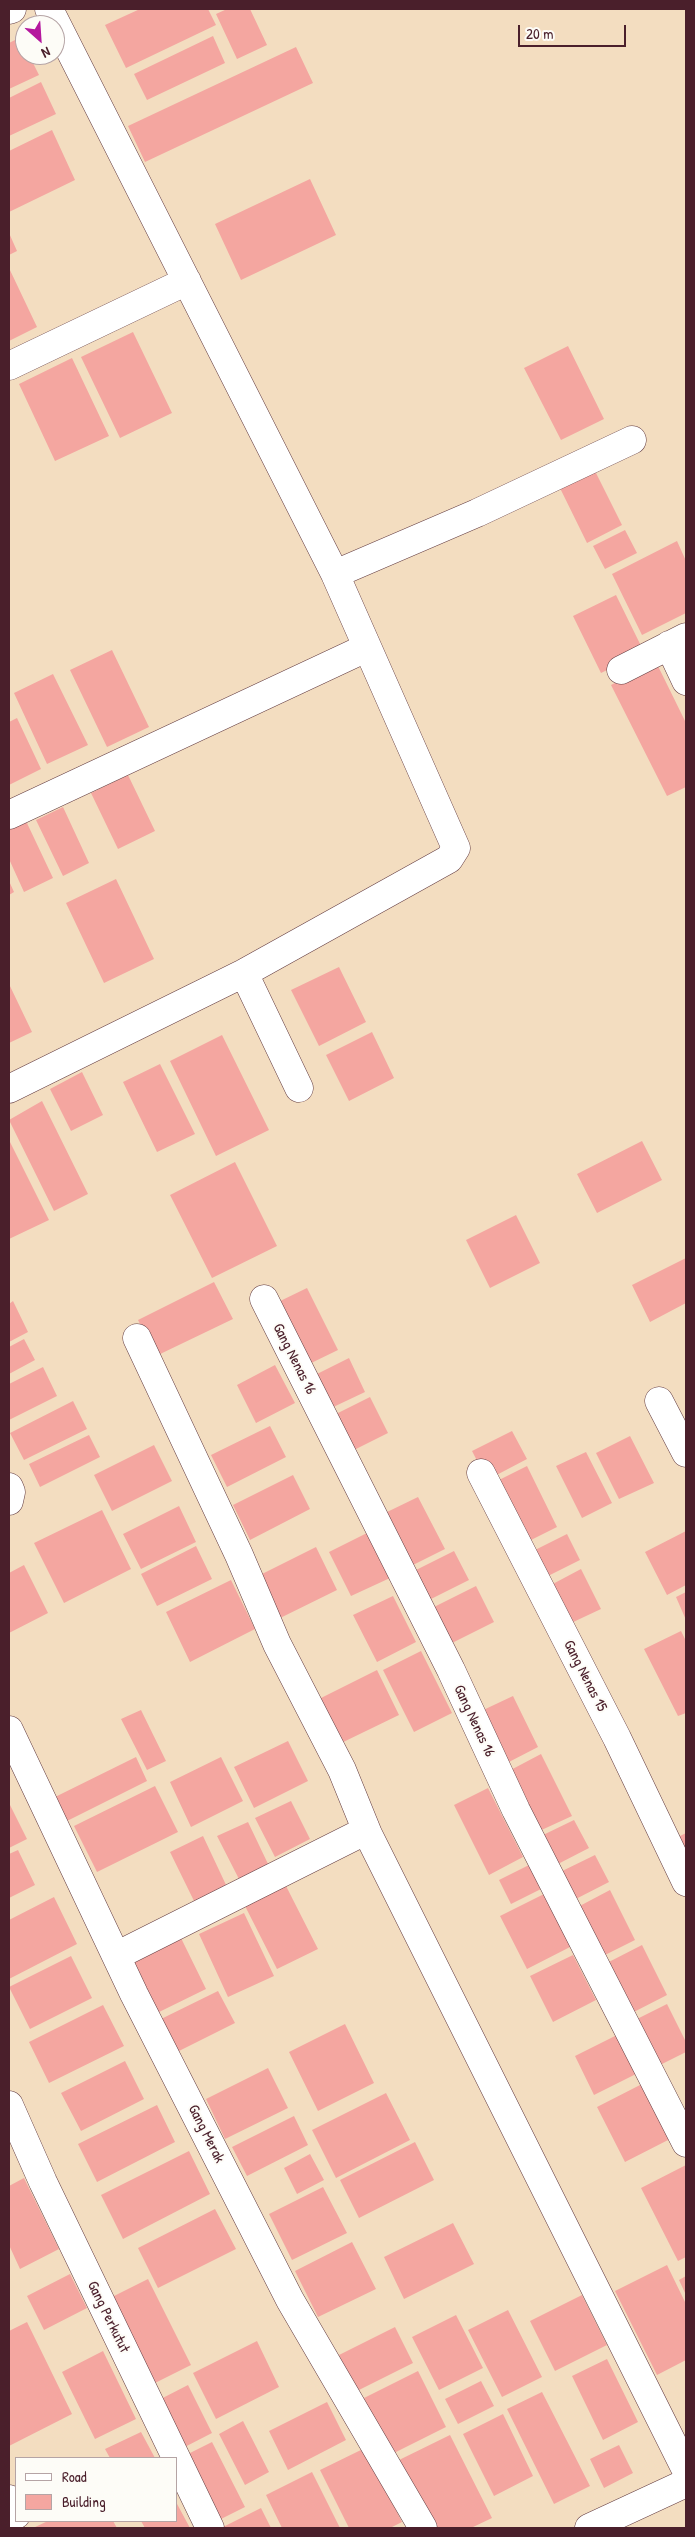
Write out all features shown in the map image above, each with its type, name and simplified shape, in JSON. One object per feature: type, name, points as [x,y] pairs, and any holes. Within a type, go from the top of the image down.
[{"type":"street","points":[[9,1089],[244,973],[449,859],[454,853],[455,843],[366,648],[335,574],[49,9]]},
{"type":"street","points":[[9,366],[187,282]]},
{"type":"street","points":[[335,574],[477,513],[632,440]]},
{"type":"street","points":[[621,670],[678,641],[686,681]]},
{"type":"street","points":[[9,815],[366,648]]},
{"type":"street","points":[[244,973],[299,1088]]},
{"type":"street","name":"Gang Nenas 16","points":[[264,1299],[451,1670],[516,1810],[686,2142]]},
{"type":"street","points":[[137,1338],[239,1556],[277,1644],[342,1770],[368,1834],[686,2470]]},
{"type":"street","points":[[660,1401],[686,1453]]},
{"type":"street","name":"Gang Nenas 15","points":[[481,1473],[617,1738],[686,1882]]},
{"type":"street","points":[[9,1487],[11,1492],[9,1501]]},
{"type":"street","name":"Gang Merak","points":[[9,1730],[116,1956],[290,2300],[423,2528]]},
{"type":"street","points":[[116,1956],[355,1836],[368,1834]]},
{"type":"street","name":"Gang Perkutut","points":[[9,2105],[43,2182],[176,2457]]},
{"type":"street","name":"Gang Perkutut","points":[[178,2462],[210,2528]]},
{"type":"street","points":[[589,2528],[624,2521],[686,2483]]},
{"type":"street","points":[[9,2499],[15,2513]]},
{"type":"building","points":[[140,9],[208,9],[216,25],[126,68],[105,25]]},
{"type":"building","points":[[227,9],[250,9],[267,45],[237,59],[216,14]]},
{"type":"building","points":[[213,36],[225,63],[147,100],[134,74]]},
{"type":"building","points":[[15,40],[15,65],[34,65],[39,75],[9,89],[9,43]]},
{"type":"building","points":[[296,47],[313,83],[145,162],[128,126]]},
{"type":"building","points":[[41,82],[56,114],[9,136],[9,98]]},
{"type":"building","points":[[52,130],[75,180],[9,212],[9,151]]},
{"type":"building","points":[[310,179],[336,235],[241,280],[215,224]]},
{"type":"building","points":[[9,233],[17,251],[9,255]]},
{"type":"building","points":[[9,268],[37,327],[9,341]]},
{"type":"building","points":[[133,332],[172,413],[120,438],[81,357]]},
{"type":"building","points":[[568,346],[604,419],[561,440],[524,368]]},
{"type":"building","points":[[72,358],[109,436],[55,461],[19,384]]},
{"type":"building","points":[[592,465],[622,525],[587,543],[557,482]]},
{"type":"building","points":[[625,530],[637,553],[605,569],[593,546]]},
{"type":"building","points":[[677,541],[686,561],[686,613],[642,635],[612,574]]},
{"type":"building","points":[[616,595],[644,652],[601,673],[573,616]]},
{"type":"building","points":[[112,650],[149,727],[107,747],[70,670]]},
{"type":"building","points":[[656,662],[686,723],[686,787],[667,796],[611,685]]},
{"type":"building","points":[[53,674],[88,745],[47,764],[14,693]]},
{"type":"building","points":[[17,718],[41,769],[9,785],[9,722]]},
{"type":"building","points":[[128,775],[155,831],[118,849],[91,793]]},
{"type":"building","points":[[63,807],[89,863],[63,876],[36,820]]},
{"type":"building","points":[[26,821],[53,878],[24,892],[9,859],[9,829]]},
{"type":"building","points":[[116,879],[154,959],[104,983],[66,903]]},
{"type":"building","points":[[9,881],[14,892],[9,895]]},
{"type":"building","points":[[339,967],[366,1022],[319,1046],[291,990]]},
{"type":"building","points":[[9,984],[32,1032],[9,1043]]},
{"type":"building","points":[[372,1032],[394,1078],[349,1101],[326,1055]]},
{"type":"building","points":[[222,1035],[269,1130],[216,1156],[170,1061]]},
{"type":"building","points":[[160,1064],[195,1134],[157,1152],[123,1082]]},
{"type":"building","points":[[82,1072],[103,1115],[71,1131],[50,1089]]},
{"type":"building","points":[[42,1101],[88,1194],[54,1211],[9,1120]]},
{"type":"building","points":[[9,1140],[49,1220],[9,1239]]},
{"type":"building","points":[[642,1141],[662,1180],[597,1213],[577,1174]]},
{"type":"building","points":[[235,1162],[277,1246],[212,1278],[170,1195]]},
{"type":"building","points":[[516,1215],[540,1263],[490,1288],[466,1240]]},
{"type":"building","points":[[686,1258],[686,1303],[650,1322],[632,1285]]},
{"type":"building","points":[[214,1282],[233,1319],[156,1356],[138,1320]]},
{"type":"building","points":[[307,1288],[338,1350],[305,1366],[274,1304]]},
{"type":"building","points":[[13,1301],[28,1332],[9,1342],[9,1304]]},
{"type":"building","points":[[24,1339],[35,1360],[9,1374],[9,1347]]},
{"type":"building","points":[[349,1358],[365,1392],[327,1410],[311,1377]]},
{"type":"building","points":[[275,1365],[295,1403],[256,1423],[237,1385]]},
{"type":"building","points":[[43,1367],[57,1396],[9,1420],[9,1384]]},
{"type":"building","points":[[370,1397],[388,1433],[350,1452],[332,1416]]},
{"type":"building","points":[[73,1401],[87,1429],[24,1460],[10,1433]]},
{"type":"building","points":[[270,1426],[286,1457],[227,1487],[211,1455]]},
{"type":"building","points":[[512,1431],[527,1459],[487,1480],[472,1451]]},
{"type":"building","points":[[89,1435],[100,1457],[40,1487],[29,1464]]},
{"type":"building","points":[[630,1436],[654,1483],[619,1499],[596,1453]]},
{"type":"building","points":[[154,1445],[172,1481],[112,1511],[94,1475]]},
{"type":"building","points":[[586,1452],[612,1503],[582,1518],[556,1466]]},
{"type":"building","points":[[527,1466],[557,1527],[521,1545],[491,1484]]},
{"type":"building","points":[[293,1475],[310,1509],[250,1540],[233,1505]]},
{"type":"building","points":[[418,1497],[445,1549],[411,1566],[385,1513]]},
{"type":"building","points":[[179,1506],[196,1542],[141,1569],[123,1534]]},
{"type":"building","points":[[102,1510],[131,1569],[64,1603],[34,1543]]},
{"type":"building","points":[[686,1531],[686,1585],[667,1595],[645,1552]]},
{"type":"building","points":[[367,1533],[390,1578],[351,1596],[329,1552]]},
{"type":"building","points":[[567,1534],[580,1560],[538,1581],[525,1555]]},
{"type":"building","points":[[196,1546],[212,1579],[157,1606],[141,1574]]},
{"type":"building","points":[[316,1547],[337,1590],[272,1622],[250,1580]]},
{"type":"building","points":[[454,1551],[469,1580],[427,1601],[412,1572]]},
{"type":"building","points":[[24,1565],[48,1613],[9,1633],[9,1573]]},
{"type":"building","points":[[581,1569],[601,1609],[569,1624],[549,1586]]},
{"type":"building","points":[[231,1580],[255,1629],[190,1662],[166,1612]]},
{"type":"building","points":[[476,1586],[494,1622],[448,1645],[430,1609]]},
{"type":"building","points":[[686,1592],[686,1620],[676,1597]]},
{"type":"building","points":[[393,1596],[416,1642],[377,1662],[353,1615]]},
{"type":"building","points":[[681,1631],[686,1641],[686,1713],[678,1716],[644,1649]]},
{"type":"building","points":[[421,1651],[452,1713],[414,1732],[383,1670]]},
{"type":"building","points":[[377,1670],[399,1715],[333,1747],[311,1703]]},
{"type":"building","points":[[513,1696],[538,1747],[505,1764],[479,1712]]},
{"type":"building","points":[[141,1710],[166,1761],[147,1770],[121,1719]]},
{"type":"building","points":[[288,1741],[308,1781],[254,1808],[234,1767]]},
{"type":"building","points":[[541,1754],[572,1816],[535,1833],[505,1773]]},
{"type":"building","points":[[136,1757],[147,1781],[63,1823],[51,1799]]},
{"type":"building","points":[[221,1757],[243,1801],[191,1827],[170,1782]]},
{"type":"building","points":[[155,1786],[178,1832],[97,1872],[74,1826]]},
{"type":"building","points":[[488,1788],[523,1857],[489,1875],[454,1805]]},
{"type":"building","points":[[291,1801],[310,1839],[275,1857],[255,1818]]},
{"type":"building","points":[[9,1803],[27,1839],[9,1848]]},
{"type":"building","points":[[574,1820],[589,1848],[556,1865],[541,1836]]},
{"type":"building","points":[[248,1822],[269,1866],[240,1881],[217,1836]]},
{"type":"building","points":[[686,1833],[686,1863],[674,1839]]},
{"type":"building","points":[[203,1836],[227,1887],[195,1903],[170,1852]]},
{"type":"building","points":[[18,1850],[35,1885],[9,1898],[9,1854]]},
{"type":"building","points":[[595,1855],[609,1882],[568,1903],[554,1875]]},
{"type":"building","points":[[531,1864],[543,1888],[511,1904],[499,1880]]},
{"type":"building","points":[[286,1886],[318,1949],[277,1969],[245,1906]]},
{"type":"building","points":[[610,1890],[635,1940],[599,1958],[574,1909]]},
{"type":"building","points":[[546,1893],[572,1946],[527,1969],[500,1916]]},
{"type":"building","points":[[54,1897],[77,1944],[9,1979],[9,1920]]},
{"type":"building","points":[[244,1913],[274,1976],[228,1997],[199,1934]]},
{"type":"building","points":[[181,1938],[206,1989],[155,2014],[130,1963]]},
{"type":"building","points":[[642,1945],[667,1995],[628,2015],[603,1965]]},
{"type":"building","points":[[573,1955],[596,2000],[553,2022],[530,1976]]},
{"type":"building","points":[[71,1956],[92,1998],[30,2029],[9,1987]]},
{"type":"building","points":[[218,1991],[235,2023],[175,2053],[159,2020]]},
{"type":"building","points":[[667,2004],[686,2042],[686,2052],[656,2067],[633,2021]]},
{"type":"building","points":[[103,2005],[124,2046],[49,2083],[29,2042]]},
{"type":"building","points":[[345,2024],[374,2083],[318,2111],[289,2052]]},
{"type":"building","points":[[619,2034],[638,2073],[594,2095],[575,2056]]},
{"type":"building","points":[[125,2061],[144,2099],[81,2131],[61,2093]]},
{"type":"building","points":[[268,2068],[288,2108],[225,2139],[206,2099]]},
{"type":"building","points":[[642,2084],[670,2139],[625,2162],[597,2107]]},
{"type":"building","points":[[386,2093],[410,2140],[336,2178],[312,2130]]},
{"type":"building","points":[[157,2105],[175,2142],[97,2182],[78,2144]]},
{"type":"building","points":[[294,2116],[308,2145],[247,2176],[232,2147]]},
{"type":"building","points":[[415,2142],[434,2180],[359,2218],[340,2180]]},
{"type":"building","points":[[189,2151],[210,2194],[123,2239],[101,2195]]},
{"type":"building","points":[[310,2154],[324,2180],[297,2194],[284,2168]]},
{"type":"building","points":[[686,2165],[686,2257],[678,2261],[641,2188]]},
{"type":"building","points":[[24,2178],[59,2249],[20,2269],[9,2245],[9,2186]]},
{"type":"building","points":[[323,2187],[347,2233],[292,2260],[269,2214]]},
{"type":"building","points":[[215,2209],[236,2249],[158,2288],[138,2248]]},
{"type":"building","points":[[453,2223],[474,2264],[404,2299],[384,2257]]},
{"type":"building","points":[[352,2242],[376,2289],[318,2317],[295,2271]]},
{"type":"building","points":[[667,2265],[686,2304],[686,2360],[657,2375],[615,2291]]},
{"type":"building","points":[[70,2274],[87,2308],[44,2330],[27,2296]]},
{"type":"building","points":[[686,2276],[686,2295],[679,2280]]},
{"type":"building","points":[[148,2279],[191,2365],[151,2385],[108,2299]]},
{"type":"building","points":[[582,2295],[607,2345],[555,2371],[530,2321]]},
{"type":"building","points":[[508,2310],[542,2377],[502,2397],[468,2330]]},
{"type":"building","points":[[456,2315],[483,2368],[439,2390],[412,2337]]},
{"type":"building","points":[[27,2322],[72,2414],[9,2446],[9,2331]]},
{"type":"building","points":[[395,2327],[413,2363],[357,2391],[339,2355]]},
{"type":"building","points":[[257,2341],[279,2387],[216,2419],[193,2373]]},
{"type":"building","points":[[103,2351],[136,2419],[95,2439],[62,2372]]},
{"type":"building","points":[[607,2359],[638,2422],[603,2440],[572,2376]]},
{"type":"building","points":[[418,2371],[446,2427],[392,2454],[364,2398]]},
{"type":"building","points":[[481,2381],[494,2406],[458,2424],[445,2399]]},
{"type":"building","points":[[188,2385],[212,2433],[175,2452],[151,2404]]},
{"type":"building","points":[[542,2392],[590,2486],[554,2504],[507,2409]]},
{"type":"building","points":[[327,2402],[346,2440],[288,2470],[269,2431]]},
{"type":"building","points":[[503,2414],[533,2476],[494,2496],[463,2434]]},
{"type":"building","points":[[243,2421],[269,2472],[245,2485],[219,2434]]},
{"type":"building","points":[[141,2432],[154,2457],[109,2457],[105,2449]]},
{"type":"building","points":[[450,2435],[492,2518],[471,2528],[431,2528],[397,2461]]},
{"type":"building","points":[[212,2442],[245,2507],[211,2524],[178,2459]]},
{"type":"building","points":[[619,2445],[633,2473],[604,2488],[590,2459]]},
{"type":"building","points":[[365,2448],[402,2522],[390,2528],[349,2528],[320,2470]]},
{"type":"building","points":[[312,2472],[340,2528],[282,2528],[266,2495]]},
{"type":"building","points":[[178,2506],[190,2528],[145,2528],[142,2522],[178,2522]]},
{"type":"building","points":[[261,2508],[271,2528],[221,2528]]},
{"type":"building","points":[[46,2522],[114,2522],[117,2528],[33,2528]]}]
